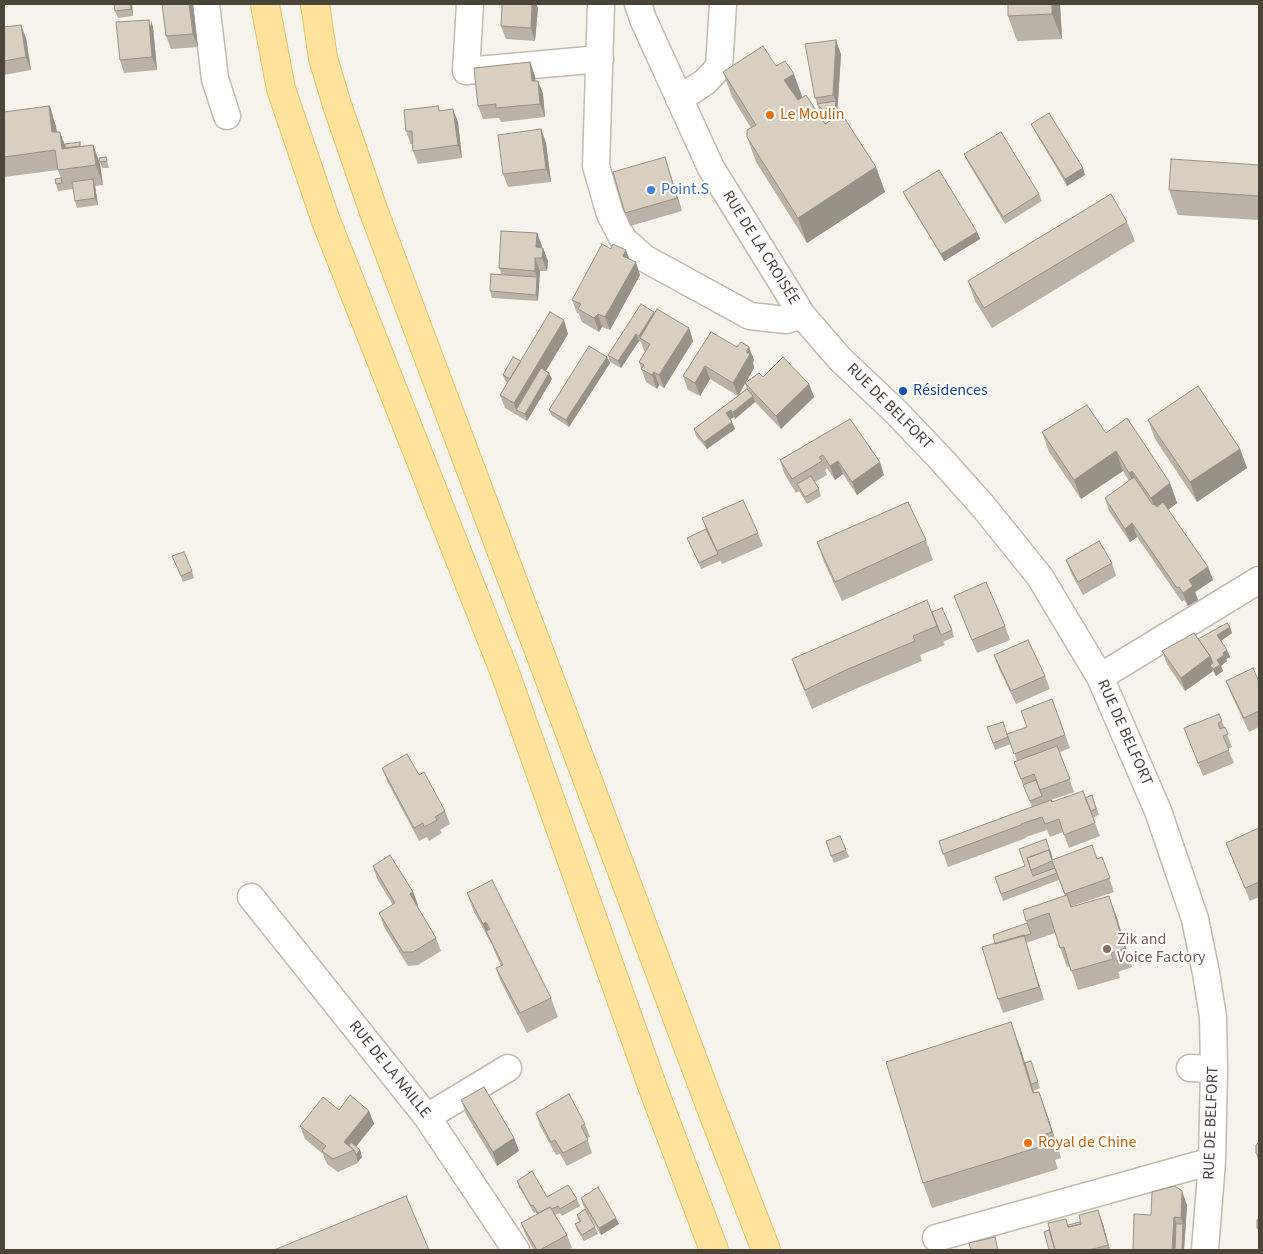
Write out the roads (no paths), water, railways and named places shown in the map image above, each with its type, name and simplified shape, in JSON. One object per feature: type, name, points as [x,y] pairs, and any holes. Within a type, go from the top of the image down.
[{"type":"main road","points":[[265,4],[281,89],[326,221],[505,673],[654,1091],[714,1250]]},
{"type":"main road","points":[[315,4],[326,67],[375,215],[766,1250]]},
{"type":"street","points":[[206,4],[215,79],[227,116]]},
{"type":"street","points":[[470,4],[466,70],[600,59]]},
{"type":"street","points":[[601,4],[596,166],[610,214],[623,239],[644,258],[750,316],[786,320],[802,315]]},
{"type":"street","name":"RUE DE LA CROISÉE","points":[[638,4],[643,20],[711,168],[802,315]]},
{"type":"street","points":[[679,99],[705,82],[719,67],[723,4]]},
{"type":"street","name":"RUE DE BELFORT","points":[[802,315],[840,359],[902,418],[939,457],[982,505],[1040,577],[1100,677],[1158,811],[1195,919],[1213,1017],[1202,1068],[1212,1161],[1206,1250]]},
{"type":"street","points":[[1100,677],[1259,580]]},
{"type":"street","name":"RUE DE LA NAILLE","points":[[251,897],[427,1117],[516,1250]]},
{"type":"street","points":[[427,1117],[508,1068]]},
{"type":"street","points":[[936,1238],[1212,1161]]},
{"type":"place","name":"Le Moulin","points":[[770,115]]},
{"type":"place","name":"Point.S","points":[[651,190]]},
{"type":"place","name":"Résidences","points":[[903,391]]},
{"type":"place","name":"Zik and Voice Factory","points":[[1107,949]]},
{"type":"place","name":"Royal de Chine","points":[[1028,1143]]}]
